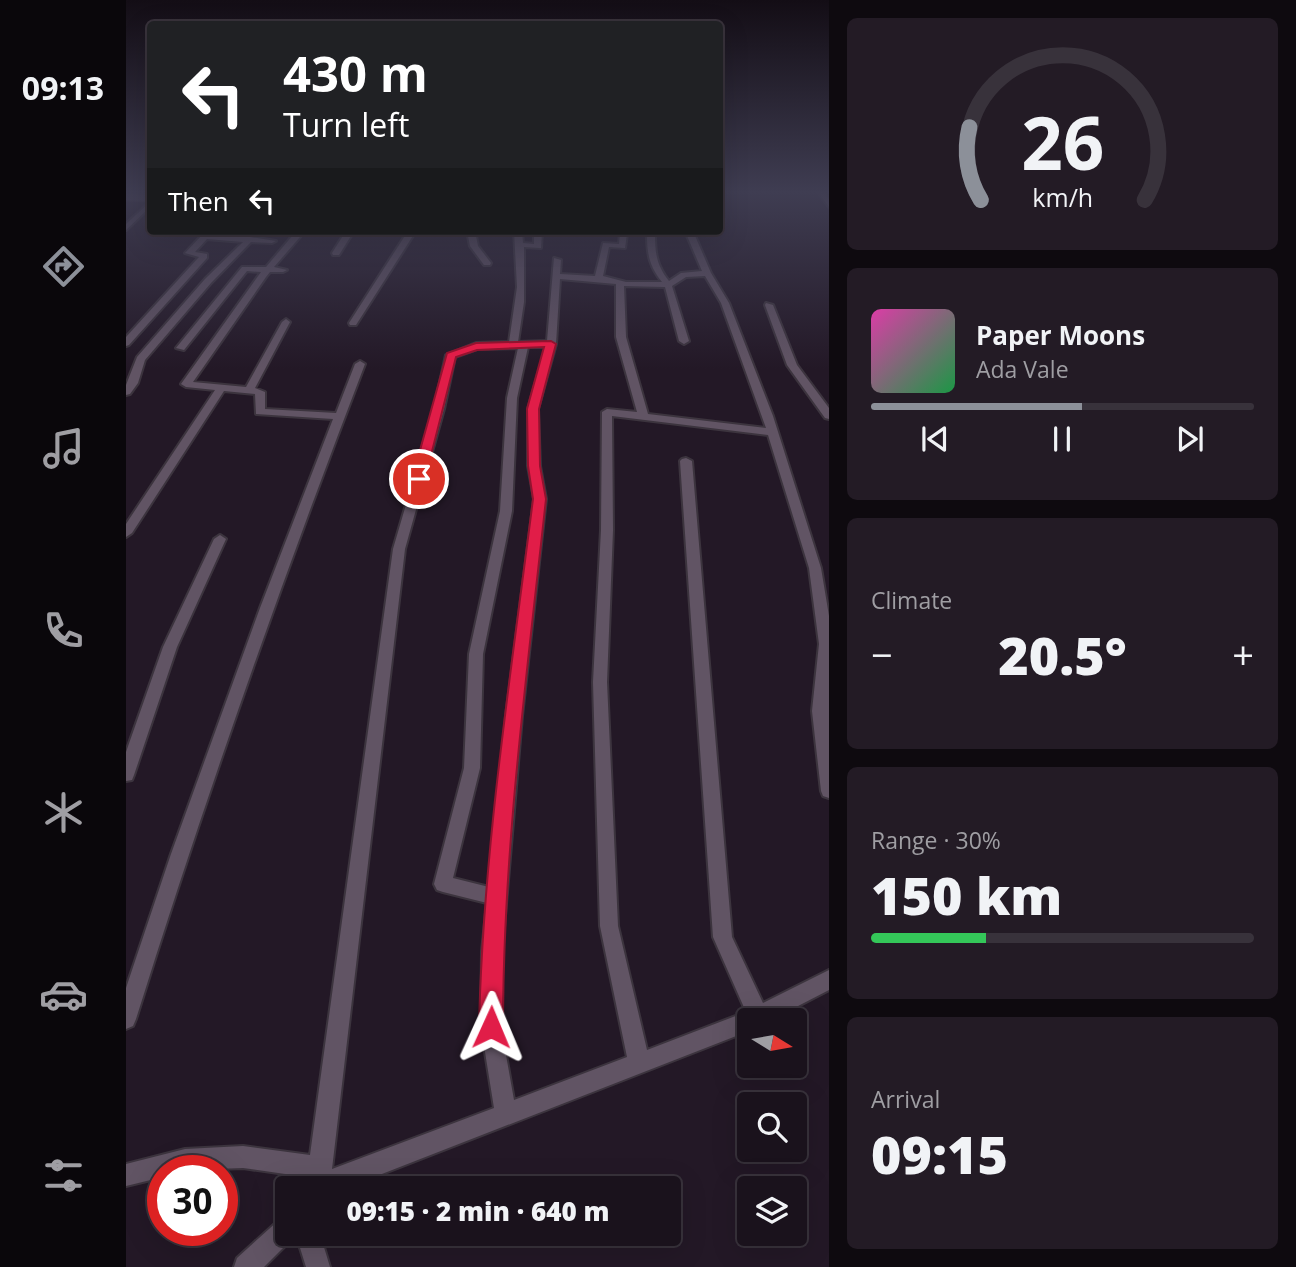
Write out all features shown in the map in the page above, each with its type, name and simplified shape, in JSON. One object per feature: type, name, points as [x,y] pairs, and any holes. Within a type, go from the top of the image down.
[{"type":"street","points":[[126,343],[204,256],[189,253],[192,250]]},
{"type":"street","points":[[126,392],[133,383],[140,359],[239,250]]},
{"type":"street","points":[[286,250],[255,286],[186,384],[260,392],[260,412],[339,416]]},
{"type":"street","points":[[354,323],[400,250]]},
{"type":"street","points":[[477,250],[487,263]]},
{"type":"street","points":[[497,897],[443,884],[472,768],[476,654],[506,511],[518,343],[520,250]]},
{"type":"street","points":[[598,279],[605,250]]},
{"type":"street","points":[[651,250],[655,268],[668,285],[684,341]]},
{"type":"street","points":[[698,250],[725,303],[773,432],[815,568],[826,644],[820,711],[829,791]]},
{"type":"street","points":[[506,1114],[491,1027],[492,951],[514,716],[540,499],[534,466],[533,409],[551,344],[557,260]]},
{"type":"street","points":[[181,348],[245,269],[283,271]]},
{"type":"street","points":[[556,276],[668,285],[684,275],[708,273]]},
{"type":"street","points":[[620,282],[621,337],[643,416]]},
{"type":"street","points":[[769,305],[792,365],[829,416]]},
{"type":"street","points":[[249,391],[286,322]]},
{"type":"street","points":[[327,1176],[399,548],[439,409],[451,355],[476,346],[551,344]]},
{"type":"street","points":[[126,1019],[196,805],[360,364]]},
{"type":"street","points":[[126,533],[222,387]]},
{"type":"street","points":[[639,1063],[609,926],[600,682],[607,530],[607,412],[773,432]]},
{"type":"street","points":[[686,461],[723,937],[749,1008]]},
{"type":"street","points":[[126,775],[170,647],[220,539]]},
{"type":"street","points":[[774,1008],[829,979]]},
{"type":"street","points":[[344,1176],[737,1025]]},
{"type":"street","points":[[126,1175],[186,1160],[243,1157],[309,1176]]},
{"type":"street","points":[[246,1267],[275,1239]]},
{"type":"street","points":[[312,1246],[318,1267]]},
{"type":"route","points":[[419,479],[451,355],[476,346],[551,344],[533,409],[534,466],[540,499],[514,716],[492,951],[491,1027]]}]
